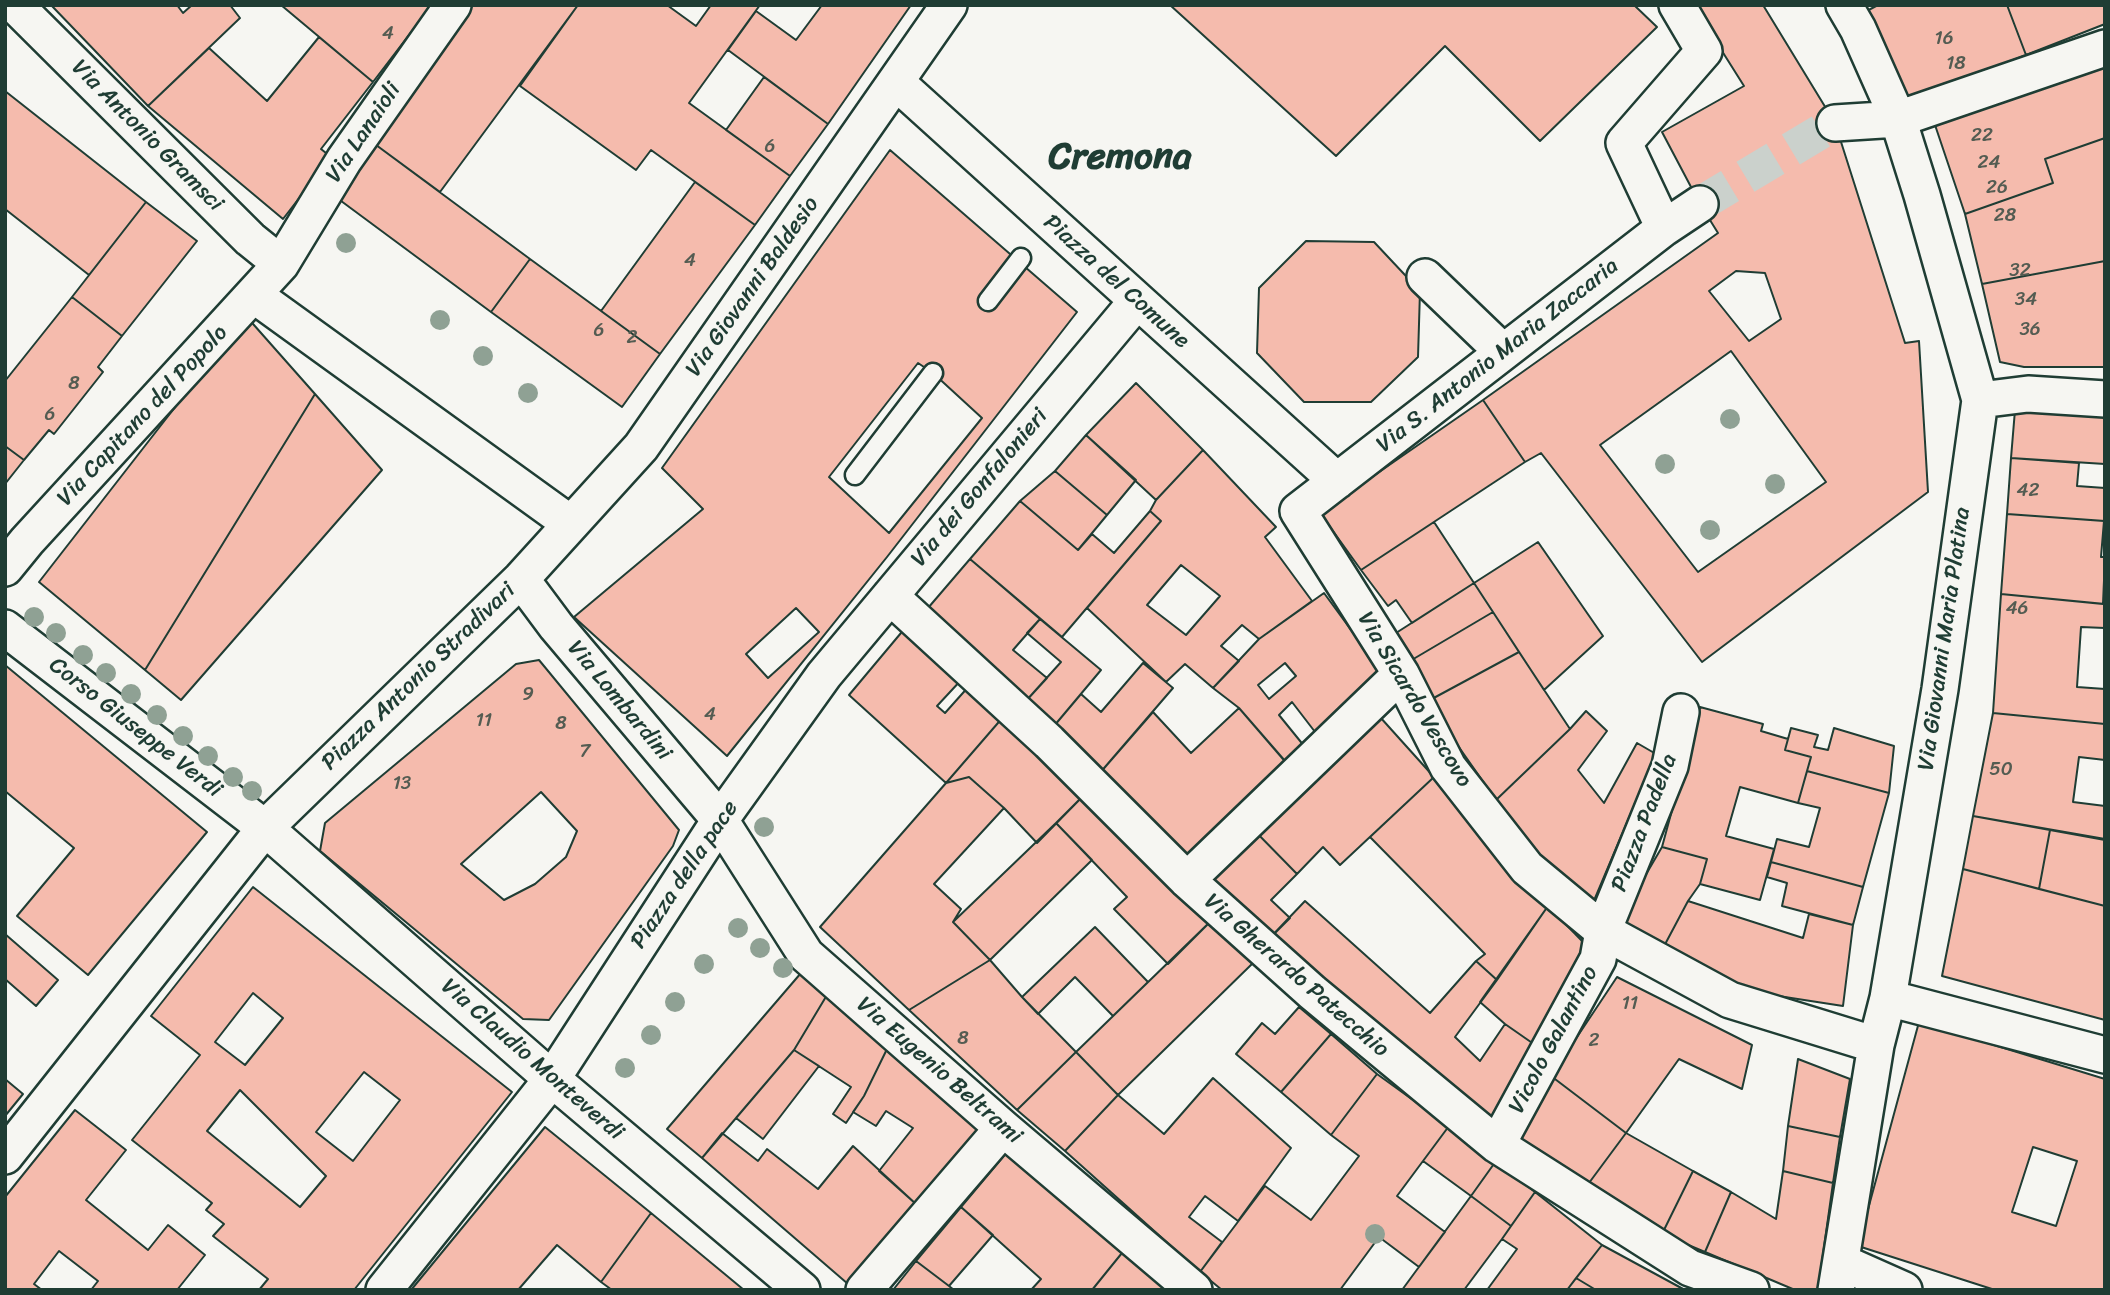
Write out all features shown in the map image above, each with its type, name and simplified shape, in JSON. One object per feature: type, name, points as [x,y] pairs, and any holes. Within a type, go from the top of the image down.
[{"type":"street","name":"Via Lanaioli","points":[[281,264],[344,160],[453,5]]},
{"type":"street","points":[[896,82],[949,5]]},
{"type":"street","points":[[1664,228],[1624,143],[1704,51],[1677,5]]},
{"type":"street","name":"Via Giovanni Maria Platina","points":[[1838,1276],[1876,1045],[1888,998],[1940,689],[1980,400],[1898,119],[1858,29],[1844,5]]},
{"type":"street","name":"Via Antonio Gramsci","points":[[20,6],[250,239],[281,264]]},
{"type":"street","points":[[1835,123],[1898,119],[2105,48]]},
{"type":"street","name":"Via Giovanni Baldesio","points":[[641,447],[896,82]]},
{"type":"street","name":"Piazza del Comune","points":[[896,82],[1337,481]]},
{"type":"street","name":"Via S. Antonio Maria Zaccaria","points":[[1298,511],[1664,228],[1700,204]]},
{"type":"street","name":"Via Capitano del Popolo","points":[[5,568],[281,264]]},
{"type":"street","points":[[1425,277],[1503,352]]},
{"type":"street","points":[[254,295],[571,524]]},
{"type":"street","name":"Via dei Gonfalonieri","points":[[824,675],[1137,301]]},
{"type":"street","points":[[1980,400],[2028,394],[2105,398]]},
{"type":"street","name":"Piazza Antonio Stradivari","points":[[5,1156],[265,828],[521,579],[641,447]]},
{"type":"street","name":"Via Sicardo Vescovo","points":[[1298,511],[1401,674],[1448,767],[1527,868],[1603,931],[1730,1000],[1876,1045]]},
{"type":"street","name":"Via Lombardini","points":[[521,579],[556,626],[720,820]]},
{"type":"street","name":"Via Gherardo Patecchio","points":[[890,596],[1049,742],[1187,880],[1311,992],[1497,1145],[1690,1268],[1751,1290]]},
{"type":"street","name":"Corso Giuseppe Verdi","points":[[5,628],[265,828]]},
{"type":"street","points":[[1187,880],[1401,674]]},
{"type":"street","name":"Piazza della pace","points":[[384,1290],[552,1079],[720,820],[824,675]]},
{"type":"street","name":"Piazza Padella","points":[[1603,931],[1670,766],[1681,712]]},
{"type":"street","name":"Via Eugenio Beltrami","points":[[720,820],[806,956],[1194,1290]]},
{"type":"street","name":"Via Claudio Monteverdi","points":[[265,828],[552,1079],[802,1290]]},
{"type":"street","name":"Vicolo Galantino","points":[[1497,1145],[1598,959],[1603,931]]},
{"type":"street","points":[[1888,998],[2105,1055]]},
{"type":"street","points":[[864,1290],[1003,1128]]},
{"type":"street","points":[[1838,1276],[1904,1290]]},
{"type":"lane","points":[[988,301],[1021,258]]},
{"type":"lane","points":[[855,475],[933,373]]},
{"type":"building","points":[[51,5],[177,5],[183,13],[192,5],[230,5],[240,18],[148,106]]},
{"type":"building","points":[[281,5],[432,5],[373,82]]},
{"type":"building","points":[[473,5],[578,5],[440,192],[372,142]]},
{"type":"building","points":[[578,5],[667,5],[696,26],[711,5],[760,5],[689,103],[790,176],[755,225],[651,150],[636,170],[520,86]]},
{"type":"building","points":[[822,5],[911,5],[828,124],[728,50],[756,11],[796,40]]},
{"type":"building","points":[[1170,5],[1634,5],[1657,27],[1540,141],[1445,46],[1336,156]]},
{"type":"building","points":[[1693,5],[1763,5],[1835,123],[1905,343],[1919,341],[1928,492],[1702,662],[1541,453],[1525,462],[1483,400],[1718,233],[1662,132],[1744,86]],"holes":[[[1736,271],[1765,273],[1781,319],[1749,341],[1709,291]],[[1731,351],[1826,482],[1698,572],[1600,445]]]},
{"type":"building","points":[[1878,5],[2007,5],[2026,55],[1909,101],[1863,13]]},
{"type":"building","points":[[2007,5],[2105,5],[2105,24],[2026,55]]},
{"type":"building","points":[[319,37],[373,82],[321,149],[331,157],[283,219],[148,106],[209,48],[267,101]]},
{"type":"building","points":[[2105,64],[2105,138],[2045,159],[2053,183],[1965,214],[1934,122]]},
{"type":"building","points":[[764,77],[828,124],[790,176],[726,130]]},
{"type":"building","points":[[5,91],[146,202],[89,275],[5,209]]},
{"type":"building","points":[[2105,138],[2105,261],[1982,284],[1965,214],[2053,183],[2045,159]]},
{"type":"building","points":[[372,142],[530,259],[491,312],[333,195]]},
{"type":"building","points":[[890,150],[1077,312],[887,557],[727,756],[574,617],[703,509],[662,468]],"holes":[[[918,363],[933,373],[982,418],[889,533],[829,477]],[[796,608],[819,632],[768,678],[746,654]]]},
{"type":"building","points":[[695,182],[755,225],[660,354],[601,311]]},
{"type":"building","points":[[146,202],[197,241],[122,336],[72,297]]},
{"type":"building","points":[[1306,241],[1374,242],[1420,291],[1418,357],[1371,402],[1304,402],[1257,353],[1259,288]]},
{"type":"building","points":[[530,259],[660,354],[622,407],[491,312]]},
{"type":"building","points":[[2105,261],[2105,367],[2024,367],[2000,362],[1982,284]]},
{"type":"building","points":[[72,297],[122,336],[98,367],[103,372],[54,434],[49,430],[24,460],[5,446],[5,381]]},
{"type":"building","points":[[246,316],[315,394],[145,670],[39,582]]},
{"type":"building","points":[[1136,383],[1203,450],[1156,500],[1086,435]]},
{"type":"building","points":[[315,394],[382,470],[181,700],[145,670]]},
{"type":"building","points":[[1483,400],[1525,462],[1361,570],[1320,513]]},
{"type":"building","points":[[2015,410],[2105,416],[2105,464],[2011,458]]},
{"type":"building","points":[[1086,435],[1136,480],[1107,515],[1055,471]]},
{"type":"building","points":[[5,446],[24,460],[5,484]]},
{"type":"building","points":[[1203,450],[1276,527],[1265,537],[1312,601],[1259,639],[1242,625],[1221,646],[1239,661],[1213,688],[1185,664],[1166,682],[1087,608],[1161,521],[1150,511],[1156,500]],"holes":[[[1181,565],[1220,596],[1186,635],[1147,605]]]},
{"type":"building","points":[[2011,458],[2079,463],[2077,486],[2105,488],[2105,521],[2007,514]]},
{"type":"building","points":[[1055,471],[1107,515],[1078,550],[1020,501]]},
{"type":"building","points":[[1020,501],[1078,550],[1092,534],[1114,553],[1150,511],[1161,521],[1062,637],[970,559]]},
{"type":"building","points":[[2007,514],[2104,521],[2101,557],[2105,557],[2103,604],[2001,594]]},
{"type":"building","points":[[1434,522],[1474,583],[1412,623],[1396,600],[1388,606],[1361,570]]},
{"type":"building","points":[[1538,542],[1603,636],[1544,690],[1474,583]]},
{"type":"building","points":[[970,559],[1040,619],[1013,650],[1047,678],[1025,702],[922,615]]},
{"type":"building","points":[[1474,583],[1493,612],[1410,661],[1396,633]]},
{"type":"building","points":[[1324,593],[1387,679],[1322,741],[1292,702],[1279,715],[1309,752],[1292,769],[1239,708],[1213,688],[1259,639]],"holes":[[[1285,663],[1296,676],[1269,699],[1258,685]]]},
{"type":"building","points":[[2001,594],[2105,604],[2105,628],[2081,627],[2077,687],[2105,689],[2105,724],[1993,713]]},
{"type":"building","points":[[1493,612],[1519,652],[1430,700],[1410,661]]},
{"type":"building","points":[[1040,619],[1101,670],[1054,726],[1025,702],[1061,662],[1027,633]]},
{"type":"building","points":[[906,627],[963,678],[937,706],[945,713],[970,685],[1004,716],[946,783],[849,695]]},
{"type":"building","points":[[1519,652],[1570,729],[1496,800],[1442,723],[1430,700]]},
{"type":"building","points":[[539,660],[679,830],[673,846],[549,1020],[523,1019],[320,851],[325,823],[516,664]],"holes":[[[541,792],[577,831],[566,857],[535,884],[504,900],[461,864]]]},
{"type":"building","points":[[1143,663],[1173,688],[1099,774],[1054,726],[1081,694],[1101,712]]},
{"type":"building","points":[[5,665],[207,832],[88,975],[17,916],[74,848],[5,791]]},
{"type":"building","points":[[1371,707],[1434,777],[1340,865],[1323,847],[1297,874],[1250,826]]},
{"type":"building","points":[[1700,707],[1763,724],[1761,731],[1788,739],[1785,750],[1811,757],[1798,803],[1740,787],[1726,836],[1774,849],[1760,900],[1700,884],[1707,859],[1662,847]]},
{"type":"building","points":[[1239,708],[1289,766],[1187,863],[1099,774],[1153,712],[1191,753]]},
{"type":"building","points":[[1586,711],[1607,731],[1578,770],[1604,803],[1637,743],[1656,754],[1590,910],[1534,862],[1496,800]]},
{"type":"building","points":[[1993,713],[2105,724],[2105,760],[2079,757],[2073,802],[2105,806],[2105,839],[1973,816]]},
{"type":"building","points":[[1004,716],[1088,791],[1037,843],[1004,808],[969,777],[946,783]]},
{"type":"building","points":[[1791,728],[1818,735],[1814,747],[1828,750],[1834,728],[1894,746],[1889,793],[1807,771],[1811,757],[1785,750]]},
{"type":"building","points":[[1807,771],[1889,793],[1863,887],[1771,862],[1777,839],[1809,847],[1820,808],[1798,803]]},
{"type":"building","points":[[969,777],[1004,808],[934,884],[961,909],[953,922],[990,960],[909,1010],[820,927],[946,783]]},
{"type":"building","points":[[1434,777],[1548,906],[1497,980],[1476,961],[1485,954],[1370,837]]},
{"type":"building","points":[[1088,791],[1213,919],[1168,964],[1114,909],[1127,897],[1056,823]]},
{"type":"building","points":[[1973,816],[2050,830],[2039,889],[1963,869]]},
{"type":"building","points":[[1056,823],[1092,860],[990,960],[953,922]]},
{"type":"building","points":[[1250,826],[1297,874],[1271,900],[1290,918],[1266,942],[1200,881]]},
{"type":"building","points":[[2050,830],[2105,840],[2105,906],[2039,889]]},
{"type":"building","points":[[1662,847],[1707,859],[1700,884],[1662,950],[1614,929]]},
{"type":"building","points":[[1771,862],[1863,887],[1853,925],[1782,906],[1787,883],[1767,877]]},
{"type":"building","points":[[1963,869],[2105,906],[2105,1020],[1942,976]]},
{"type":"building","points":[[253,887],[512,1092],[354,1290],[259,1290],[268,1279],[213,1236],[224,1224],[206,1210],[212,1203],[132,1140],[200,1055],[151,1016]],"holes":[[[253,993],[283,1018],[245,1065],[215,1042]],[[364,1072],[400,1100],[353,1161],[316,1132]],[[240,1090],[326,1176],[300,1207],[207,1131]]]},
{"type":"building","points":[[1305,901],[1430,1013],[1476,961],[1497,980],[1455,1037],[1480,1061],[1505,1024],[1538,1047],[1491,1127],[1266,942]]},
{"type":"building","points":[[1688,901],[1803,938],[1809,914],[1853,925],[1843,1006],[1746,991],[1662,950]]},
{"type":"building","points":[[1548,906],[1583,942],[1591,958],[1538,1047],[1480,1002]]},
{"type":"building","points":[[1213,919],[1254,962],[1118,1095],[1076,1052]]},
{"type":"building","points":[[1095,927],[1148,982],[1113,1016],[1075,977],[1038,1014],[1022,997]]},
{"type":"building","points":[[5,934],[58,980],[36,1006],[5,979]]},
{"type":"building","points":[[990,960],[1076,1052],[1017,1110],[909,1010]]},
{"type":"building","points":[[801,973],[827,995],[794,1050],[702,1158],[667,1129]]},
{"type":"building","points":[[1617,977],[1752,1045],[1742,1089],[1679,1059],[1626,1133],[1551,1076]]},
{"type":"building","points":[[827,995],[888,1047],[864,1096],[846,1123],[833,1114],[851,1087],[794,1050]]},
{"type":"building","points":[[1299,1007],[1331,1034],[1281,1092],[1236,1054],[1262,1023],[1275,1034]]},
{"type":"building","points":[[1919,1022],[2105,1079],[2105,1290],[1995,1290],[1858,1246]],"holes":[[[2033,1147],[2077,1161],[2056,1226],[2012,1212]]]},
{"type":"building","points":[[1331,1034],[1377,1074],[1331,1135],[1281,1092]]},
{"type":"building","points":[[888,1047],[983,1128],[917,1205],[879,1171],[913,1128],[886,1111],[876,1126],[853,1112]]},
{"type":"building","points":[[794,1050],[819,1066],[763,1139],[736,1118]]},
{"type":"building","points":[[1076,1052],[1118,1095],[1065,1151],[1017,1110]]},
{"type":"building","points":[[1798,1059],[1850,1079],[1840,1137],[1788,1126]]},
{"type":"building","points":[[1377,1074],[1449,1126],[1397,1196],[1445,1232],[1419,1267],[1379,1237],[1340,1290],[1222,1290],[1200,1272],[1265,1186],[1311,1220],[1359,1156],[1331,1135]]},
{"type":"building","points":[[1551,1076],[1626,1133],[1586,1187],[1511,1137]]},
{"type":"building","points":[[1213,1078],[1291,1148],[1238,1221],[1205,1196],[1189,1217],[1222,1242],[1200,1272],[1065,1151],[1118,1095],[1164,1134]]},
{"type":"building","points":[[5,1079],[23,1094],[5,1116]]},
{"type":"building","points":[[75,1110],[126,1150],[86,1200],[148,1250],[168,1225],[205,1255],[177,1290],[91,1290],[98,1281],[59,1251],[34,1284],[42,1290],[5,1290],[5,1197]]},
{"type":"building","points":[[1449,1126],[1496,1161],[1471,1196],[1423,1161]]},
{"type":"building","points":[[1788,1126],[1840,1137],[1833,1183],[1783,1171]]},
{"type":"building","points":[[545,1127],[651,1213],[601,1282],[557,1245],[518,1290],[411,1290]]},
{"type":"building","points":[[722,1133],[758,1161],[767,1149],[818,1189],[853,1146],[917,1205],[848,1284],[702,1158]]},
{"type":"building","points":[[1626,1133],[1693,1171],[1662,1234],[1586,1187]]},
{"type":"building","points":[[1007,1152],[1126,1248],[1092,1290],[1031,1290],[1041,1279],[961,1207]]},
{"type":"building","points":[[1496,1161],[1535,1192],[1511,1226],[1471,1196]]},
{"type":"building","points":[[1693,1171],[1731,1192],[1705,1252],[1662,1234]]},
{"type":"building","points":[[1783,1171],[1833,1183],[1818,1290],[1795,1290],[1705,1252],[1731,1192],[1776,1219]]},
{"type":"building","points":[[1535,1192],[1602,1245],[1567,1290],[1487,1290],[1517,1249],[1502,1239]]},
{"type":"building","points":[[1471,1196],[1511,1226],[1502,1239],[1464,1290],[1402,1290]]},
{"type":"building","points":[[961,1207],[993,1235],[949,1286],[916,1261]]},
{"type":"building","points":[[651,1213],[744,1290],[612,1290],[601,1282]]},
{"type":"building","points":[[1602,1245],[1685,1290],[1596,1290],[1576,1278]]},
{"type":"building","points":[[1126,1248],[1179,1290],[1092,1290]]},
{"type":"building","points":[[916,1261],[949,1286],[954,1290],[893,1290]]},
{"type":"building","points":[[1576,1278],[1596,1290],[1567,1290]]},
{"type":"tunnel","points":[[1700,204],[1835,123]]},
{"type":"district","name":"Cremona","points":[[1120,159]]}]
